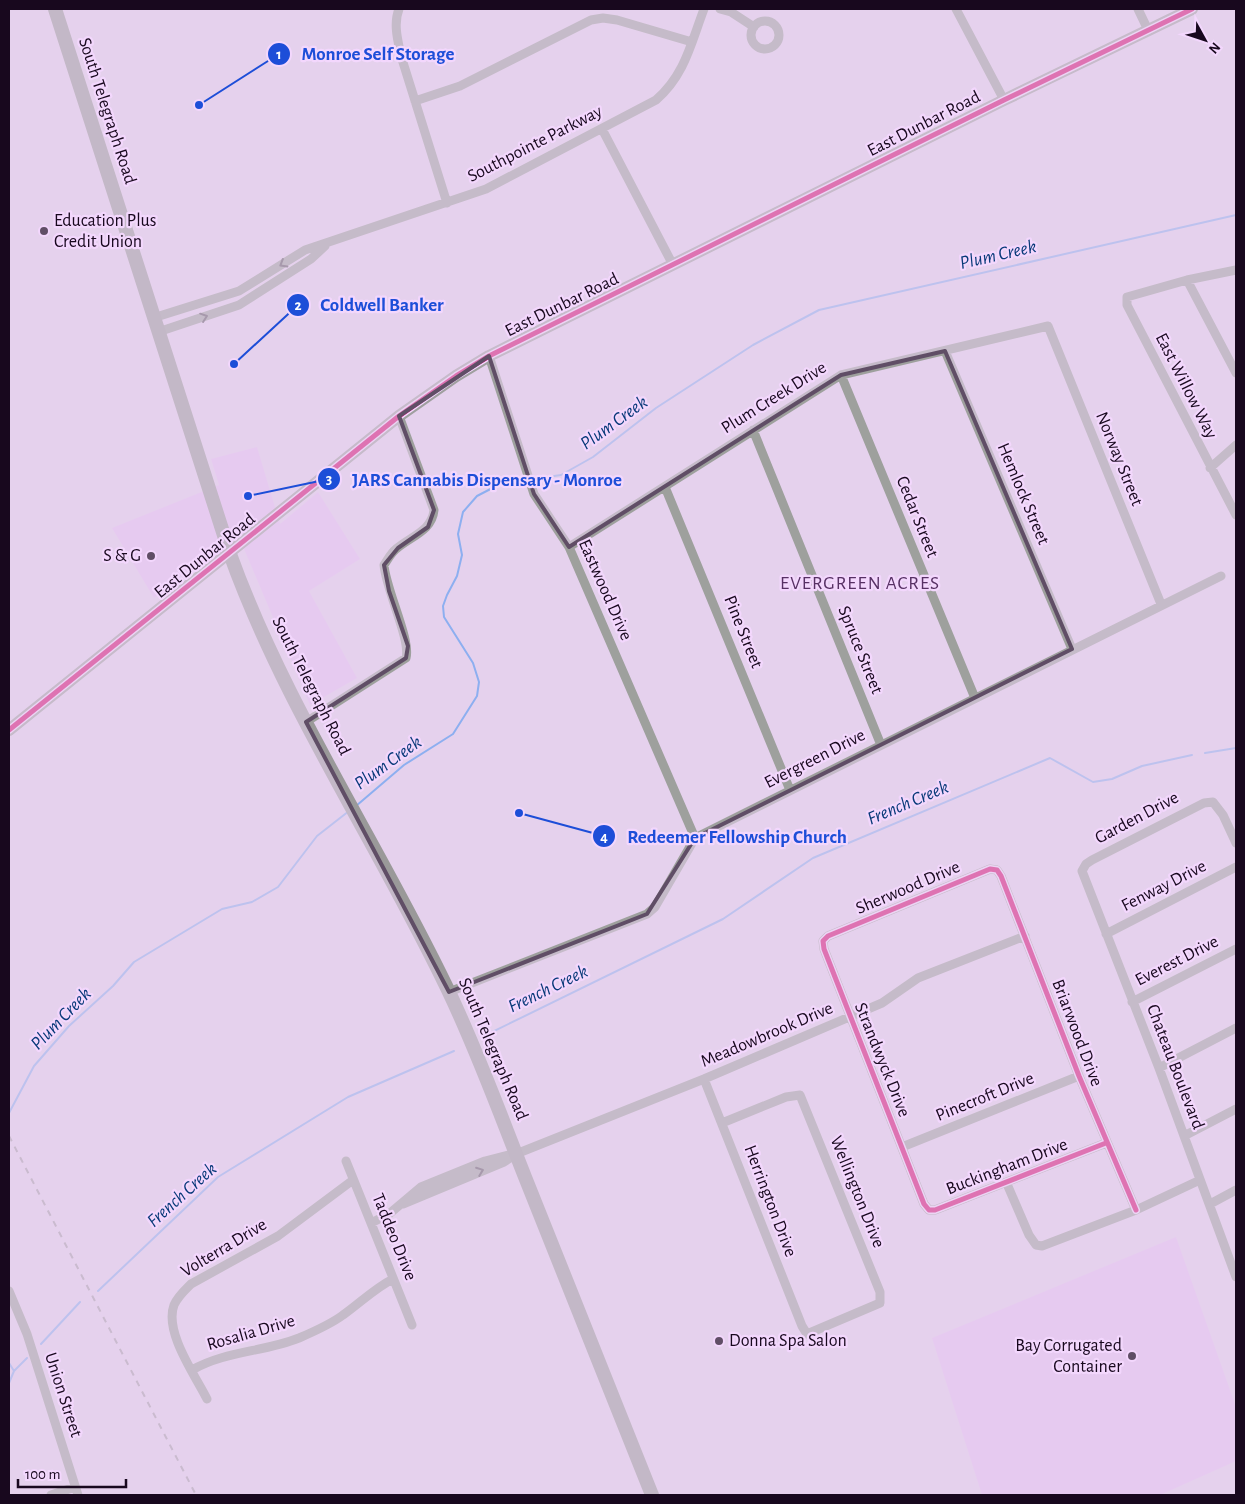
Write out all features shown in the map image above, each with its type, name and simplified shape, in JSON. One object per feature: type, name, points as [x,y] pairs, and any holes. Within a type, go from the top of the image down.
[{"type":"main road","name":"South Telegraph Road","points":[[54,9],[230,554],[272,655],[449,992],[516,1154],[652,1495]]},
{"type":"street","points":[[399,9],[396,22],[396,36],[447,203]]},
{"type":"street","name":"Southpointe Parkway","points":[[154,318],[239,291],[306,250],[486,189],[656,100],[681,72],[704,9]]},
{"type":"street","points":[[720,9],[731,12],[754,27]]},
{"type":"street","points":[[956,9],[1004,100]]},
{"type":"street","points":[[1138,9],[1148,30]]},
{"type":"street","name":"East Dunbar Road","points":[[9,730],[230,554],[399,416],[456,376],[489,356],[1004,100],[1192,9]]},
{"type":"street","points":[[415,101],[460,86],[591,20],[603,18],[617,20],[692,42]]},
{"type":"street","points":[[602,129],[672,265]]},
{"type":"street","name":"Southpointe Parkway","points":[[158,332],[239,306],[311,259],[327,244]]},
{"type":"street","points":[[1236,270],[1187,280],[1236,373]]},
{"type":"street","name":"East Willow Way","points":[[1187,280],[1127,297],[1127,305],[1236,515]]},
{"type":"street","name":"Plum Creek Drive","points":[[569,547],[842,375],[1048,326]]},
{"type":"street","name":"Norway Street","points":[[1048,326],[1160,604]]},
{"type":"street","name":"Hemlock Street","points":[[945,350],[1072,649]]},
{"type":"street","name":"Eastwood Drive","points":[[489,356],[530,485],[538,501],[569,547],[695,838]]},
{"type":"street","name":"Cedar Street","points":[[842,375],[975,698]]},
{"type":"street","points":[[306,722],[406,658],[408,646],[389,591],[384,565],[398,548],[428,527],[433,520],[434,510],[399,416]]},
{"type":"street","name":"Spruce Street","points":[[753,430],[881,744]]},
{"type":"street","points":[[1210,468],[1236,445]]},
{"type":"street","name":"Pine Street","points":[[665,487],[790,790]]},
{"type":"street","name":"Evergreen Drive","points":[[695,838],[1160,604],[1221,576]]},
{"type":"street","name":"Garden Drive","points":[[1082,871],[1086,864],[1092,860],[1193,807],[1213,802],[1223,815],[1236,843]]},
{"type":"street","points":[[449,992],[647,914],[655,907],[695,838]]},
{"type":"street","name":"Fenway Drive","points":[[1106,934],[1236,868]]},
{"type":"street","name":"Sherwood Drive","points":[[833,934],[993,869]]},
{"type":"street","name":"Briarwood Drive","points":[[993,869],[997,870],[1001,876],[1106,1143],[1136,1210]]},
{"type":"street","name":"Chateau Boulevard","points":[[1082,871],[1234,1264],[1236,1277]]},
{"type":"street","name":"Strandwyck Drive","points":[[833,934],[823,941],[824,949],[922,1200]]},
{"type":"street","name":"Meadowbrook Drive","points":[[371,1223],[403,1204],[420,1187],[485,1161],[516,1154],[704,1079],[882,1004],[918,978],[1025,936]]},
{"type":"street","name":"Everest Drive","points":[[1132,1002],[1236,949]]},
{"type":"street","points":[[1159,1068],[1236,1028]]},
{"type":"street","name":"Pinecroft Drive","points":[[902,1147],[1079,1076]]},
{"type":"street","name":"Herrington Drive","points":[[704,1079],[807,1334]]},
{"type":"street","name":"Wellington Drive","points":[[722,1123],[786,1097],[800,1095],[880,1292],[880,1303],[807,1334]]},
{"type":"street","points":[[1184,1136],[1236,1108]]},
{"type":"street","name":"Buckingham Drive","points":[[922,1200],[929,1210],[935,1210],[1007,1184],[1106,1143]]},
{"type":"street","name":"Taddeo Drive","points":[[346,1161],[412,1325]]},
{"type":"street","name":"Volterra Drive","points":[[207,1399],[173,1330],[172,1318],[180,1295],[191,1284],[278,1236],[354,1180]]},
{"type":"street","points":[[1007,1184],[1029,1235],[1036,1245],[1042,1246],[1136,1210],[1200,1180]]},
{"type":"street","points":[[1210,1204],[1236,1190]]},
{"type":"street","name":"Rosalia Drive","points":[[192,1370],[210,1359],[256,1351],[298,1338],[341,1317],[378,1288],[394,1279]]},
{"type":"street","name":"Union Street","points":[[9,1291],[27,1334],[77,1491]]},
{"type":"street","points":[[51,1495],[77,1491]]},
{"type":"highlighted area","points":[[945,351],[1072,649],[695,838],[647,914],[449,992],[306,722],[406,658],[408,646],[389,591],[384,565],[398,548],[428,527],[434,510],[399,416],[489,356],[534,494],[569,547],[841,375]]},
{"type":"shaded area","points":[[257,447],[280,524],[318,492],[360,559],[309,591],[357,678],[310,705],[236,530],[154,598],[112,528],[219,485],[211,459]]},
{"type":"shaded area","points":[[1176,1237],[1236,1407],[1236,1461],[1160,1495],[982,1495],[932,1338]]},
{"type":"waterway","name":"Plum Creek","points":[[534,479],[561,475],[593,457],[656,408],[753,345],[819,310],[1236,215]]},
{"type":"waterway","name":"Plum Creek","points":[[356,806],[404,765],[453,734],[477,696],[479,682],[473,663],[444,617],[443,606],[457,576],[462,555],[458,534],[463,512],[477,496],[504,482],[526,480]]},
{"type":"waterway","name":"French Creek","points":[[1205,753],[1236,748]]},
{"type":"waterway","name":"French Creek","points":[[486,1035],[723,919],[813,858],[1050,758],[1093,782],[1112,779],[1142,766],[1192,755]]},
{"type":"waterway","name":"Plum Creek","points":[[9,1113],[34,1066],[69,1026],[113,986],[134,962],[222,909],[252,902],[278,887],[317,836],[349,811]]},
{"type":"waterway","name":"French Creek","points":[[98,1291],[218,1177],[348,1097],[454,1051]]},
{"type":"waterway","name":"French Creek","points":[[41,1344],[80,1302]]},
{"type":"waterway","name":"French Creek","points":[[14,1371],[27,1358]]},
{"type":"waterway","name":"Plum Creek","points":[[9,1363],[14,1371],[9,1383]]},
{"type":"railway","points":[[9,1136],[196,1495]]},
{"type":"cycle path","points":[[9,730],[399,416],[456,376],[489,356],[1004,100],[1192,9]]},
{"type":"cycle path","points":[[1106,1143],[935,1210],[929,1210],[924,1204],[824,949],[823,941],[828,936],[990,869],[997,870],[1079,1076],[1136,1210]]},
{"type":"place","name":"Monroe Self Storage","points":[[199,105]]},
{"type":"place","name":"Education Plus Credit Union","points":[[44,231]]},
{"type":"place","name":"Coldwell Banker","points":[[234,364]]},
{"type":"place","name":"JARS Cannabis Dispensary - Monroe","points":[[248,496]]},
{"type":"place","name":"S & G","points":[[151,556]]},
{"type":"place","name":"Redeemer Fellowship Church","points":[[519,813]]},
{"type":"place","name":"Donna Spa Salon","points":[[719,1341]]},
{"type":"place","name":"Bay Corrugated Container","points":[[1132,1356]]},
{"type":"district","name":"EVERGREEN ACRES","points":[[860,583]]}]
